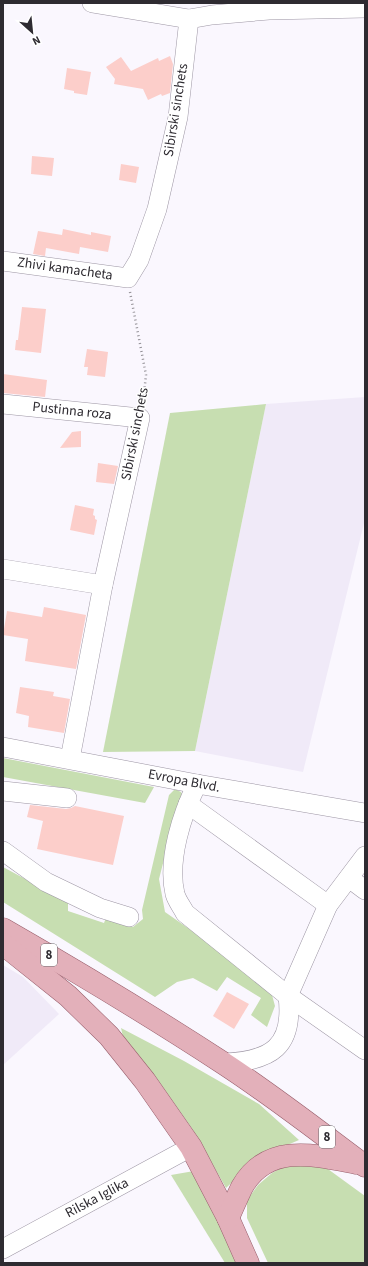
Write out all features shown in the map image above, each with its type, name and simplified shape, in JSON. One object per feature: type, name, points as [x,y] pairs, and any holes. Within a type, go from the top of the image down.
[{"type":"main road","name":"8","points":[[3,929],[94,982],[224,1063],[292,1110],[363,1165]]},
{"type":"main road","points":[[3,944],[63,992],[109,1036],[145,1081],[192,1147],[228,1218],[248,1263]]},
{"type":"main road","points":[[228,1218],[243,1186],[252,1174],[266,1162],[280,1156],[298,1154],[316,1155],[363,1165]]},
{"type":"street","points":[[92,3],[163,9],[189,19],[212,15],[269,10],[365,8]]},
{"type":"street","name":"Sibirski sinchets","points":[[128,278],[139,260],[157,210],[178,117],[189,19]]},
{"type":"street","name":"Zhivi kamacheta","points":[[3,261],[128,278]]},
{"type":"street","name":"Pustinna roza","points":[[3,404],[140,418]]},
{"type":"street","name":"Sibirski sinchets","points":[[70,759],[103,585],[140,418]]},
{"type":"street","points":[[3,569],[103,585]]},
{"type":"street","name":"Evropa Blvd.","points":[[3,747],[198,784],[365,813]]},
{"type":"street","points":[[198,784],[188,804],[180,831],[174,860],[173,879],[176,895],[185,913],[288,996],[365,1050]]},
{"type":"street","points":[[3,791],[67,798]]},
{"type":"street","points":[[188,804],[328,905]]},
{"type":"street","points":[[3,851],[46,882],[100,908],[129,916]]},
{"type":"street","points":[[224,1063],[241,1062],[260,1058],[279,1046],[288,1023],[290,1010],[288,996],[328,905],[365,856]]},
{"type":"street","points":[[349,878],[365,890]]},
{"type":"street","name":"Rilska Iglika","points":[[3,1250],[192,1147]]},
{"type":"path","name":"Sibirski sinchets","points":[[128,278],[146,376],[140,418]]},
{"type":"shaded area","points":[[365,397],[365,519],[303,772],[195,751],[266,404]]},
{"type":"shaded area","points":[[3,965],[23,977],[59,1014],[3,1065]]},
{"type":"green space","points":[[266,404],[195,751],[103,752],[170,413]]},
{"type":"green space","points":[[3,758],[154,787],[145,803],[3,777]]},
{"type":"green space","points":[[175,789],[181,792],[184,798],[169,840],[159,879],[165,912],[205,940],[272,995],[275,1006],[267,1027],[251,1015],[261,998],[227,977],[217,991],[193,978],[177,982],[155,997],[3,902],[3,867],[68,902],[68,911],[104,923],[107,915],[133,927],[143,919],[142,910],[169,795]]},
{"type":"green space","points":[[121,1028],[184,1061],[259,1104],[299,1140],[271,1152],[245,1170],[226,1188],[193,1130],[155,1076],[124,1041]]},
{"type":"green space","points":[[290,1163],[321,1164],[365,1196],[365,1263],[268,1263],[247,1218],[247,1200],[258,1185],[272,1173]]},
{"type":"green space","points":[[194,1171],[239,1263],[225,1263],[171,1175]]},
{"type":"building","points":[[170,56],[173,64],[170,93],[162,96],[161,94],[148,100],[143,89],[114,84],[115,79],[106,67],[121,57],[131,71],[158,58],[159,61]]},
{"type":"building","points":[[67,68],[91,72],[87,95],[74,93],[74,91],[64,89]]},
{"type":"building","points":[[32,156],[54,158],[52,176],[31,174]]},
{"type":"building","points":[[121,164],[139,167],[136,183],[119,180]]},
{"type":"building","points":[[63,229],[91,235],[91,232],[111,236],[108,252],[80,247],[79,254],[46,248],[45,256],[33,254],[38,231],[62,235]]},
{"type":"building","points":[[22,307],[46,309],[41,353],[15,350],[16,340],[18,340]]},
{"type":"building","points":[[87,349],[108,352],[105,377],[87,375],[88,367],[84,367]]},
{"type":"building","points":[[3,374],[47,380],[45,397],[3,393]]},
{"type":"building","points":[[81,431],[81,447],[60,448],[72,432]]},
{"type":"building","points":[[98,463],[118,466],[114,484],[96,482]]},
{"type":"building","points":[[75,505],[94,509],[93,515],[97,520],[94,535],[70,530]]},
{"type":"building","points":[[44,607],[86,615],[76,669],[25,661],[28,639],[3,635],[7,611],[42,617]]},
{"type":"building","points":[[20,687],[54,692],[53,696],[70,699],[64,733],[28,727],[29,716],[16,713]]},
{"type":"building","points":[[30,805],[66,809],[75,806],[124,816],[113,865],[37,849],[43,821],[27,817]]},
{"type":"building","points":[[227,992],[249,1004],[234,1029],[213,1016]]}]
